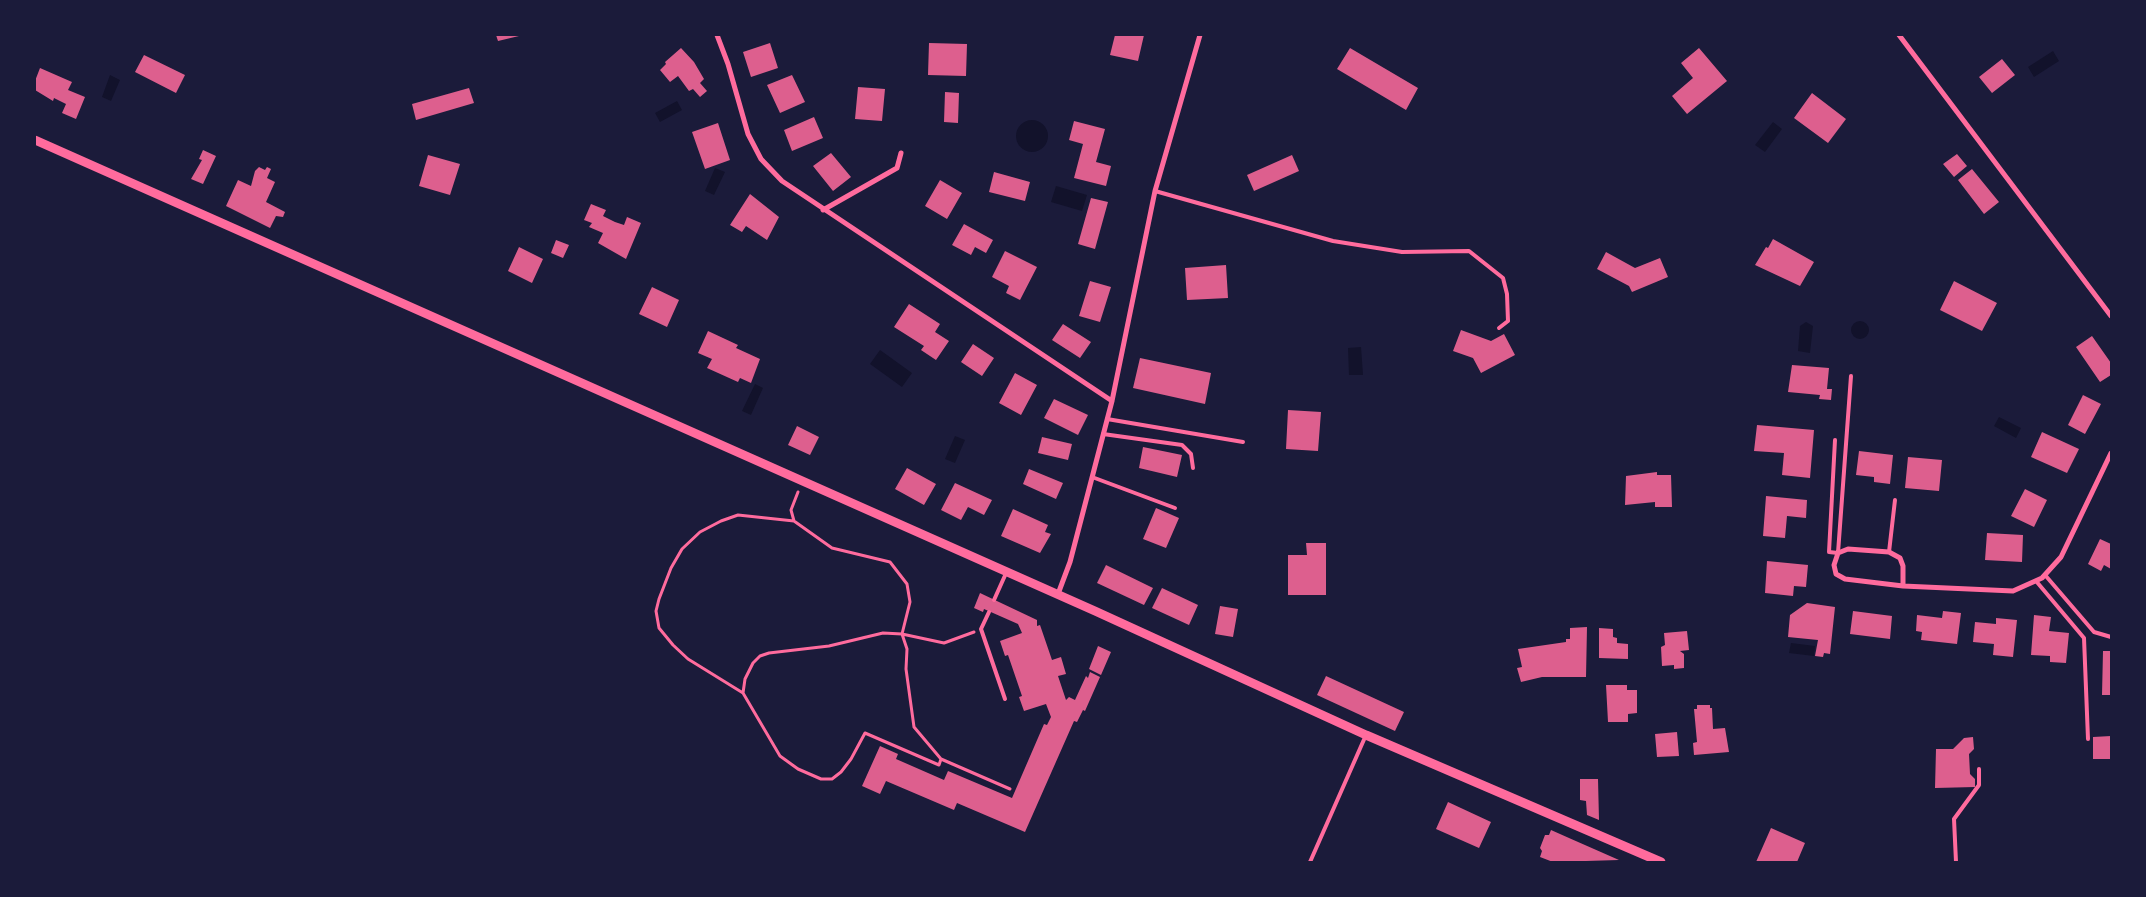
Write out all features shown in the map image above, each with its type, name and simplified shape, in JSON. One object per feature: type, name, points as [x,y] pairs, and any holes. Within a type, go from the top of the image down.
[{"type":"street","points":[[717,35],[728,64],[748,134],[761,159],[782,181],[1112,401]]},
{"type":"street","points":[[1058,594],[1070,562],[1112,401],[1156,191],[1200,35]]},
{"type":"street","points":[[1899,35],[2111,316]]},
{"type":"street","points":[[35,140],[1058,594],[1366,735],[1563,818],[1661,862]]},
{"type":"street","points":[[823,210],[897,168],[902,153]]},
{"type":"street","points":[[1903,586],[1903,566],[1900,558],[1889,552],[1848,548],[1838,553],[1834,565],[1836,574],[1845,579],[1903,586],[2013,591],[2045,575],[2061,557],[2111,453]]},
{"type":"lane","points":[[1156,191],[1333,241],[1402,252],[1469,252],[1503,278],[1507,294],[1508,321],[1499,328]]},
{"type":"lane","points":[[1836,440],[1829,552],[1838,553],[1851,376]]},
{"type":"lane","points":[[1107,419],[1243,442]]},
{"type":"lane","points":[[1103,434],[1182,445],[1192,454],[1193,468]]},
{"type":"lane","points":[[1092,477],[1175,508]]},
{"type":"lane","points":[[1889,552],[1895,500]]},
{"type":"lane","points":[[994,600],[1007,572]]},
{"type":"lane","points":[[2045,575],[2094,632],[2111,637]]},
{"type":"lane","points":[[2036,581],[2084,638],[2088,738]]},
{"type":"lane","points":[[989,612],[981,629],[1005,699]]},
{"type":"lane","points":[[1310,862],[1366,735]]},
{"type":"lane","points":[[1956,862],[1954,819],[1979,785],[1979,769]]},
{"type":"path","points":[[794,521],[791,510],[803,481]]},
{"type":"path","points":[[941,759],[939,765],[865,733],[851,759],[832,778],[821,779],[798,769],[780,756],[743,693],[688,659],[672,645],[659,628],[656,611],[658,598],[678,555],[700,532],[722,520],[738,515],[794,521],[832,548],[886,560],[894,564],[907,584],[910,594],[909,610],[902,634],[907,649],[906,669],[914,727],[941,759],[1010,789]]},
{"type":"path","points":[[743,693],[748,671],[756,659],[764,655],[829,646],[883,633],[902,634],[947,643],[981,629]]},
{"type":"shaded area","points":[[2053,51],[2059,61],[2034,77],[2028,67]]},
{"type":"shaded area","points":[[110,75],[120,80],[111,101],[102,97]]},
{"type":"shaded area","points":[[677,101],[682,110],[660,122],[655,113]]},
{"type":"shaded area","points":[[1032,120],[1043,125],[1048,136],[1043,147],[1032,152],[1021,147],[1016,136],[1021,125]]},
{"type":"shaded area","points":[[1773,122],[1782,129],[1765,152],[1755,145]]},
{"type":"shaded area","points":[[715,168],[725,172],[714,195],[705,191]]},
{"type":"shaded area","points":[[1056,186],[1087,195],[1082,211],[1051,202]]},
{"type":"shaded area","points":[[1860,321],[1866,324],[1869,330],[1866,336],[1860,339],[1854,336],[1851,330],[1854,324]]},
{"type":"shaded area","points":[[1806,322],[1813,326],[1810,353],[1798,351],[1800,326]]},
{"type":"shaded area","points":[[1361,347],[1363,375],[1349,375],[1348,348]]},
{"type":"shaded area","points":[[880,350],[912,373],[902,387],[870,364]]},
{"type":"shaded area","points":[[755,384],[763,388],[751,415],[742,411]]},
{"type":"shaded area","points":[[1999,417],[2021,428],[2016,438],[1994,426]]},
{"type":"shaded area","points":[[955,436],[965,440],[955,463],[945,459]]},
{"type":"shaded area","points":[[1791,643],[1815,646],[1814,656],[1789,653]]},
{"type":"building","points":[[496,35],[519,35],[519,36],[498,41]]},
{"type":"building","points":[[1115,35],[1144,35],[1138,61],[1110,55]]},
{"type":"building","points":[[770,43],[778,68],[751,77],[743,52]]},
{"type":"building","points":[[929,43],[967,44],[966,76],[928,75]]},
{"type":"building","points":[[681,48],[694,62],[704,79],[700,83],[707,91],[700,97],[693,89],[689,91],[678,76],[670,82],[660,70],[666,64],[665,62]]},
{"type":"building","points":[[1350,48],[1418,88],[1406,110],[1337,69]]},
{"type":"building","points":[[1699,48],[1727,81],[1687,114],[1672,96],[1693,78],[1681,63]]},
{"type":"building","points":[[144,55],[185,75],[176,93],[135,72]]},
{"type":"building","points":[[2002,59],[2015,75],[1992,93],[1979,77]]},
{"type":"building","points":[[40,68],[72,82],[68,90],[85,97],[76,119],[62,113],[66,104],[54,98],[53,101],[35,90],[35,81]]},
{"type":"building","points":[[792,75],[805,102],[780,113],[767,85]]},
{"type":"building","points":[[858,87],[885,89],[882,121],[855,119]]},
{"type":"building","points":[[469,88],[474,103],[416,120],[412,104]]},
{"type":"building","points":[[945,92],[959,93],[958,123],[944,122]]},
{"type":"building","points":[[1812,93],[1846,119],[1828,143],[1794,118]]},
{"type":"building","points":[[814,117],[823,138],[792,151],[784,130]]},
{"type":"building","points":[[1074,121],[1105,129],[1096,162],[1111,166],[1106,186],[1074,178],[1083,144],[1069,140]]},
{"type":"building","points":[[718,123],[730,160],[705,169],[692,132]]},
{"type":"building","points":[[203,150],[216,156],[203,184],[191,179],[202,160],[199,159]]},
{"type":"building","points":[[831,153],[851,177],[833,191],[813,166]]},
{"type":"building","points":[[1957,154],[1967,166],[1954,177],[1943,164]]},
{"type":"building","points":[[428,155],[460,164],[450,195],[419,186]]},
{"type":"building","points":[[1292,155],[1299,171],[1254,191],[1247,175]]},
{"type":"building","points":[[259,167],[265,170],[267,167],[271,169],[267,178],[275,182],[266,202],[285,212],[283,217],[276,216],[270,228],[226,206],[238,180],[251,186],[255,171]]},
{"type":"building","points":[[1972,169],[1999,202],[1984,214],[1958,180]]},
{"type":"building","points":[[994,172],[1030,182],[1025,201],[989,192]]},
{"type":"building","points":[[940,180],[962,193],[947,219],[925,206]]},
{"type":"building","points":[[750,194],[779,217],[767,240],[746,226],[742,232],[730,225]]},
{"type":"building","points":[[1091,198],[1108,202],[1095,249],[1078,244]]},
{"type":"building","points":[[591,204],[606,210],[603,216],[615,222],[624,225],[627,217],[641,223],[626,259],[598,243],[603,233],[589,227],[592,223],[584,220]]},
{"type":"building","points":[[964,224],[993,240],[986,253],[975,247],[971,255],[952,245]]},
{"type":"building","points":[[1773,239],[1814,262],[1800,286],[1755,265]]},
{"type":"building","points":[[556,240],[569,245],[563,258],[551,253]]},
{"type":"building","points":[[519,247],[543,259],[532,283],[508,271]]},
{"type":"building","points":[[1005,251],[1037,267],[1020,300],[1006,293],[1009,286],[992,277]]},
{"type":"building","points":[[1606,252],[1635,268],[1660,258],[1668,277],[1632,292],[1629,286],[1597,269]]},
{"type":"building","points":[[1226,265],[1228,298],[1187,300],[1185,268]]},
{"type":"building","points":[[1090,281],[1111,287],[1100,322],[1079,316]]},
{"type":"building","points":[[1954,281],[1997,303],[1982,331],[1940,310]]},
{"type":"building","points":[[652,287],[679,300],[667,327],[639,314]]},
{"type":"building","points":[[909,304],[940,324],[935,332],[949,341],[936,360],[921,350],[924,346],[894,327]]},
{"type":"building","points":[[1063,324],[1091,342],[1080,358],[1052,340]]},
{"type":"building","points":[[1461,330],[1491,341],[1504,334],[1515,355],[1481,373],[1473,358],[1453,351]]},
{"type":"building","points":[[708,331],[738,345],[736,348],[760,359],[751,383],[740,378],[738,382],[707,368],[712,359],[698,353]]},
{"type":"building","points":[[2092,336],[2111,363],[2111,375],[2100,382],[2076,347]]},
{"type":"building","points":[[973,344],[994,358],[982,376],[961,362]]},
{"type":"building","points":[[1140,358],[1211,373],[1205,404],[1133,388]]},
{"type":"building","points":[[1792,365],[1829,368],[1827,389],[1832,389],[1831,400],[1819,399],[1820,395],[1788,392]]},
{"type":"building","points":[[1015,373],[1037,385],[1021,415],[999,403]]},
{"type":"building","points":[[2083,395],[2101,404],[2085,434],[2068,425]]},
{"type":"building","points":[[1054,399],[1088,415],[1078,435],[1044,418]]},
{"type":"building","points":[[1288,410],[1321,412],[1318,451],[1286,449]]},
{"type":"building","points":[[1757,425],[1814,430],[1810,478],[1782,475],[1784,453],[1754,451]]},
{"type":"building","points":[[797,426],[819,437],[810,455],[788,445]]},
{"type":"building","points":[[2042,432],[2079,449],[2067,473],[2031,457]]},
{"type":"building","points":[[1042,437],[1072,444],[1068,460],[1038,453]]},
{"type":"building","points":[[1143,447],[1182,455],[1177,477],[1139,468]]},
{"type":"building","points":[[1859,451],[1893,455],[1890,484],[1874,482],[1874,477],[1856,475]]},
{"type":"building","points":[[1908,457],[1942,460],[1939,491],[1905,488]]},
{"type":"building","points":[[907,468],[936,484],[924,505],[895,489]]},
{"type":"building","points":[[1029,469],[1063,483],[1056,499],[1023,484]]},
{"type":"building","points":[[1657,472],[1657,475],[1671,475],[1672,507],[1655,507],[1655,502],[1625,505],[1626,476]]},
{"type":"building","points":[[955,483],[992,500],[984,515],[968,507],[961,520],[941,510]]},
{"type":"building","points":[[2025,489],[2047,500],[2034,527],[2011,516]]},
{"type":"building","points":[[1766,496],[1807,500],[1806,518],[1787,516],[1785,538],[1763,536]]},
{"type":"building","points":[[1156,508],[1179,518],[1166,548],[1143,539]]},
{"type":"building","points":[[1013,509],[1048,525],[1045,532],[1051,534],[1040,553],[1001,536]]},
{"type":"building","points":[[1987,533],[2023,535],[2022,562],[1985,560]]},
{"type":"building","points":[[2100,539],[2111,544],[2111,569],[2104,565],[2101,571],[2088,564]]},
{"type":"building","points":[[1306,543],[1326,543],[1326,595],[1288,595],[1288,555],[1307,555]]},
{"type":"building","points":[[1767,561],[1808,565],[1806,587],[1794,586],[1793,596],[1765,593]]},
{"type":"building","points":[[1106,565],[1153,588],[1144,605],[1097,583]]},
{"type":"building","points":[[1162,588],[1198,605],[1189,625],[1152,608]]},
{"type":"building","points":[[980,593],[1037,620],[1037,626],[1040,625],[1052,660],[1061,657],[1066,674],[1058,676],[1066,700],[1069,697],[1075,700],[1086,676],[1088,678],[1090,672],[1100,677],[1085,711],[1083,710],[1077,722],[1074,721],[1025,832],[957,803],[954,810],[886,781],[880,794],[862,786],[880,746],[898,754],[896,759],[944,780],[948,771],[1012,798],[1044,724],[1047,725],[1051,717],[1046,704],[1024,711],[1019,697],[1022,696],[1008,655],[1005,656],[1000,641],[1022,633],[1018,624],[984,609],[983,612],[974,608]]},
{"type":"building","points":[[1807,603],[1835,607],[1830,654],[1824,653],[1823,657],[1815,656],[1818,640],[1788,637],[1790,615]]},
{"type":"building","points":[[1220,606],[1238,609],[1233,637],[1215,634]]},
{"type":"building","points":[[1853,611],[1892,616],[1890,639],[1850,634]]},
{"type":"building","points":[[1943,611],[1961,613],[1957,644],[1921,640],[1922,632],[1916,631],[1917,615],[1942,618]]},
{"type":"building","points":[[2034,615],[2051,617],[2049,631],[2069,633],[2066,663],[2050,662],[2050,656],[2031,655]]},
{"type":"building","points":[[1996,618],[2017,620],[2013,657],[1993,655],[1994,644],[1973,642],[1975,622],[1996,624]]},
{"type":"building","points":[[1587,627],[1586,677],[1542,677],[1521,682],[1517,668],[1522,667],[1518,649],[1566,642],[1566,639],[1570,639],[1570,628]]},
{"type":"building","points":[[1599,628],[1613,629],[1613,637],[1617,638],[1617,643],[1628,644],[1628,659],[1599,658]]},
{"type":"building","points":[[1687,631],[1689,650],[1680,651],[1684,654],[1684,668],[1674,669],[1674,665],[1662,666],[1661,647],[1665,645],[1664,633]]},
{"type":"building","points":[[1098,646],[1111,652],[1101,675],[1089,669]]},
{"type":"building","points":[[2103,651],[2111,651],[2111,695],[2102,695]]},
{"type":"building","points":[[1326,676],[1404,712],[1395,731],[1317,695]]},
{"type":"building","points":[[1606,685],[1627,685],[1627,690],[1637,690],[1637,713],[1628,714],[1628,722],[1608,722]]},
{"type":"building","points":[[1697,705],[1710,705],[1710,708],[1712,708],[1713,729],[1725,728],[1729,752],[1694,755],[1693,743],[1697,742],[1694,709],[1697,709]]},
{"type":"building","points":[[1677,732],[1679,756],[1657,757],[1655,734]]},
{"type":"building","points":[[2111,736],[2111,759],[2093,759],[2093,737]]},
{"type":"building","points":[[1973,737],[1974,749],[1969,754],[1970,774],[1975,779],[1975,787],[1935,788],[1936,749],[1953,749],[1964,738]]},
{"type":"building","points":[[1580,779],[1598,779],[1599,820],[1587,815],[1586,801],[1580,800]]},
{"type":"building","points":[[1448,802],[1491,822],[1479,848],[1436,829]]},
{"type":"building","points":[[1771,828],[1805,843],[1797,862],[1756,862]]},
{"type":"building","points":[[1551,830],[1619,860],[1553,862],[1540,857],[1542,851],[1540,848],[1545,835],[1549,835]]}]
